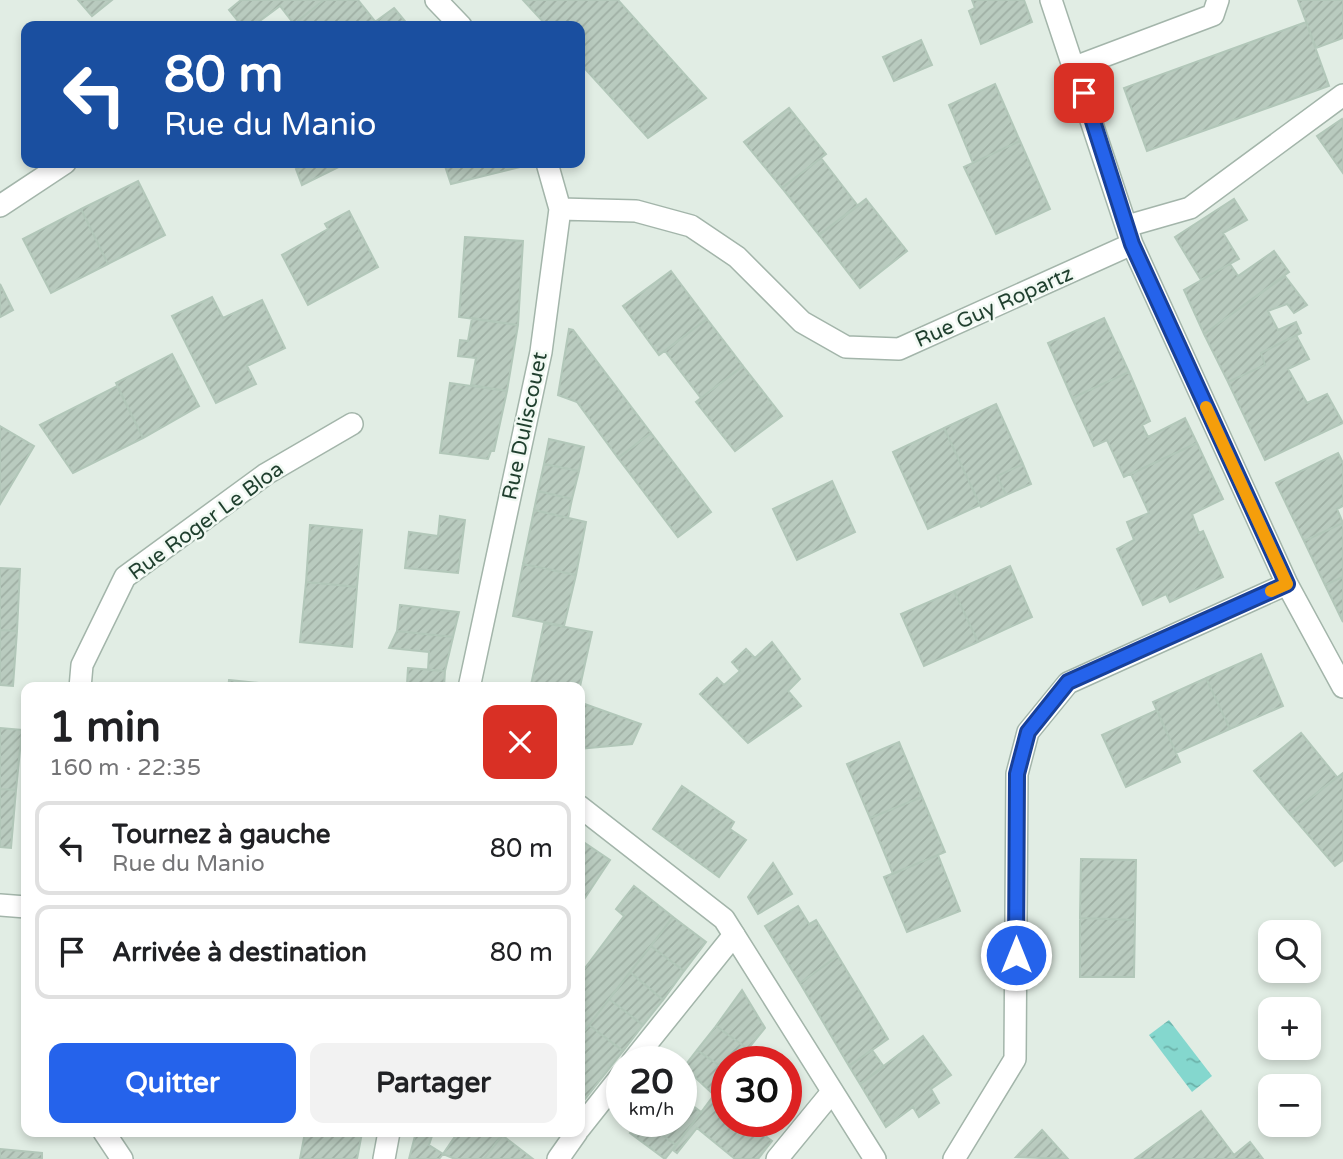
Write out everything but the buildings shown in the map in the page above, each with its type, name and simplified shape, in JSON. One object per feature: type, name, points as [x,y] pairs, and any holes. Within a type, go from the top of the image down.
[{"type":"street","points":[[436,0],[456,21]]},
{"type":"street","points":[[1051,0],[1129,235],[1287,584],[1343,687]]},
{"type":"street","points":[[1075,67],[1213,15],[1218,0]]},
{"type":"street","name":"Rue Guy Ropartz","points":[[560,209],[636,211],[691,226],[737,257],[802,323],[846,346],[899,349],[1189,208],[1343,95]]},
{"type":"street","points":[[0,206],[57,168]]},
{"type":"street","name":"Rue Duliscouet","points":[[470,682],[541,352],[560,209],[548,168]]},
{"type":"street","name":"Rue Roger Le Bloa","points":[[81,682],[82,665],[125,577],[267,474],[352,424]]},
{"type":"street","points":[[954,1159],[1015,1059],[1017,774],[1028,732],[1068,682],[1287,584]]},
{"type":"street","points":[[585,811],[724,919],[875,1159]]},
{"type":"street","points":[[0,905],[21,907]]},
{"type":"street","points":[[645,1046],[734,935]]},
{"type":"street","points":[[777,1159],[832,1091]]},
{"type":"street","points":[[585,1122],[606,1095]]},
{"type":"street","points":[[107,1137],[122,1159]]},
{"type":"street","points":[[384,1159],[388,1137]]},
{"type":"street","points":[[558,1159],[574,1137]]},
{"type":"water","points":[[1169,1020],[1212,1076],[1192,1092],[1149,1035]]},
{"type":"slow traffic","points":[[1206,407],[1287,584],[1271,591]]},
{"type":"route","points":[[1016,955],[1017,774],[1028,732],[1068,682],[1287,584],[1132,244],[1084,93]]}]
